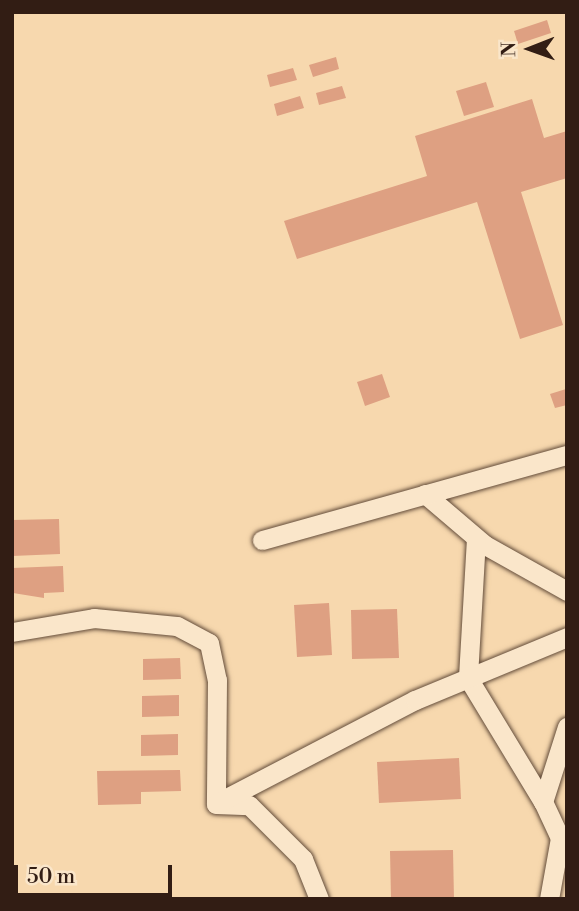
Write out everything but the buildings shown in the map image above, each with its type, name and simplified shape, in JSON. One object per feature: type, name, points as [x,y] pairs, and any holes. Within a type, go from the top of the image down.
[{"type":"street","points":[[262,540],[567,455]]},
{"type":"street","points":[[425,494],[476,538],[567,591]]},
{"type":"street","points":[[476,538],[468,678],[543,802],[560,838],[550,899]]},
{"type":"street","points":[[12,632],[94,618],[177,626],[209,643],[217,681],[216,803]]},
{"type":"street","points":[[216,803],[468,678],[567,637]]},
{"type":"street","points":[[543,802],[567,727]]},
{"type":"street","points":[[216,803],[249,805],[303,859],[319,899]]}]
